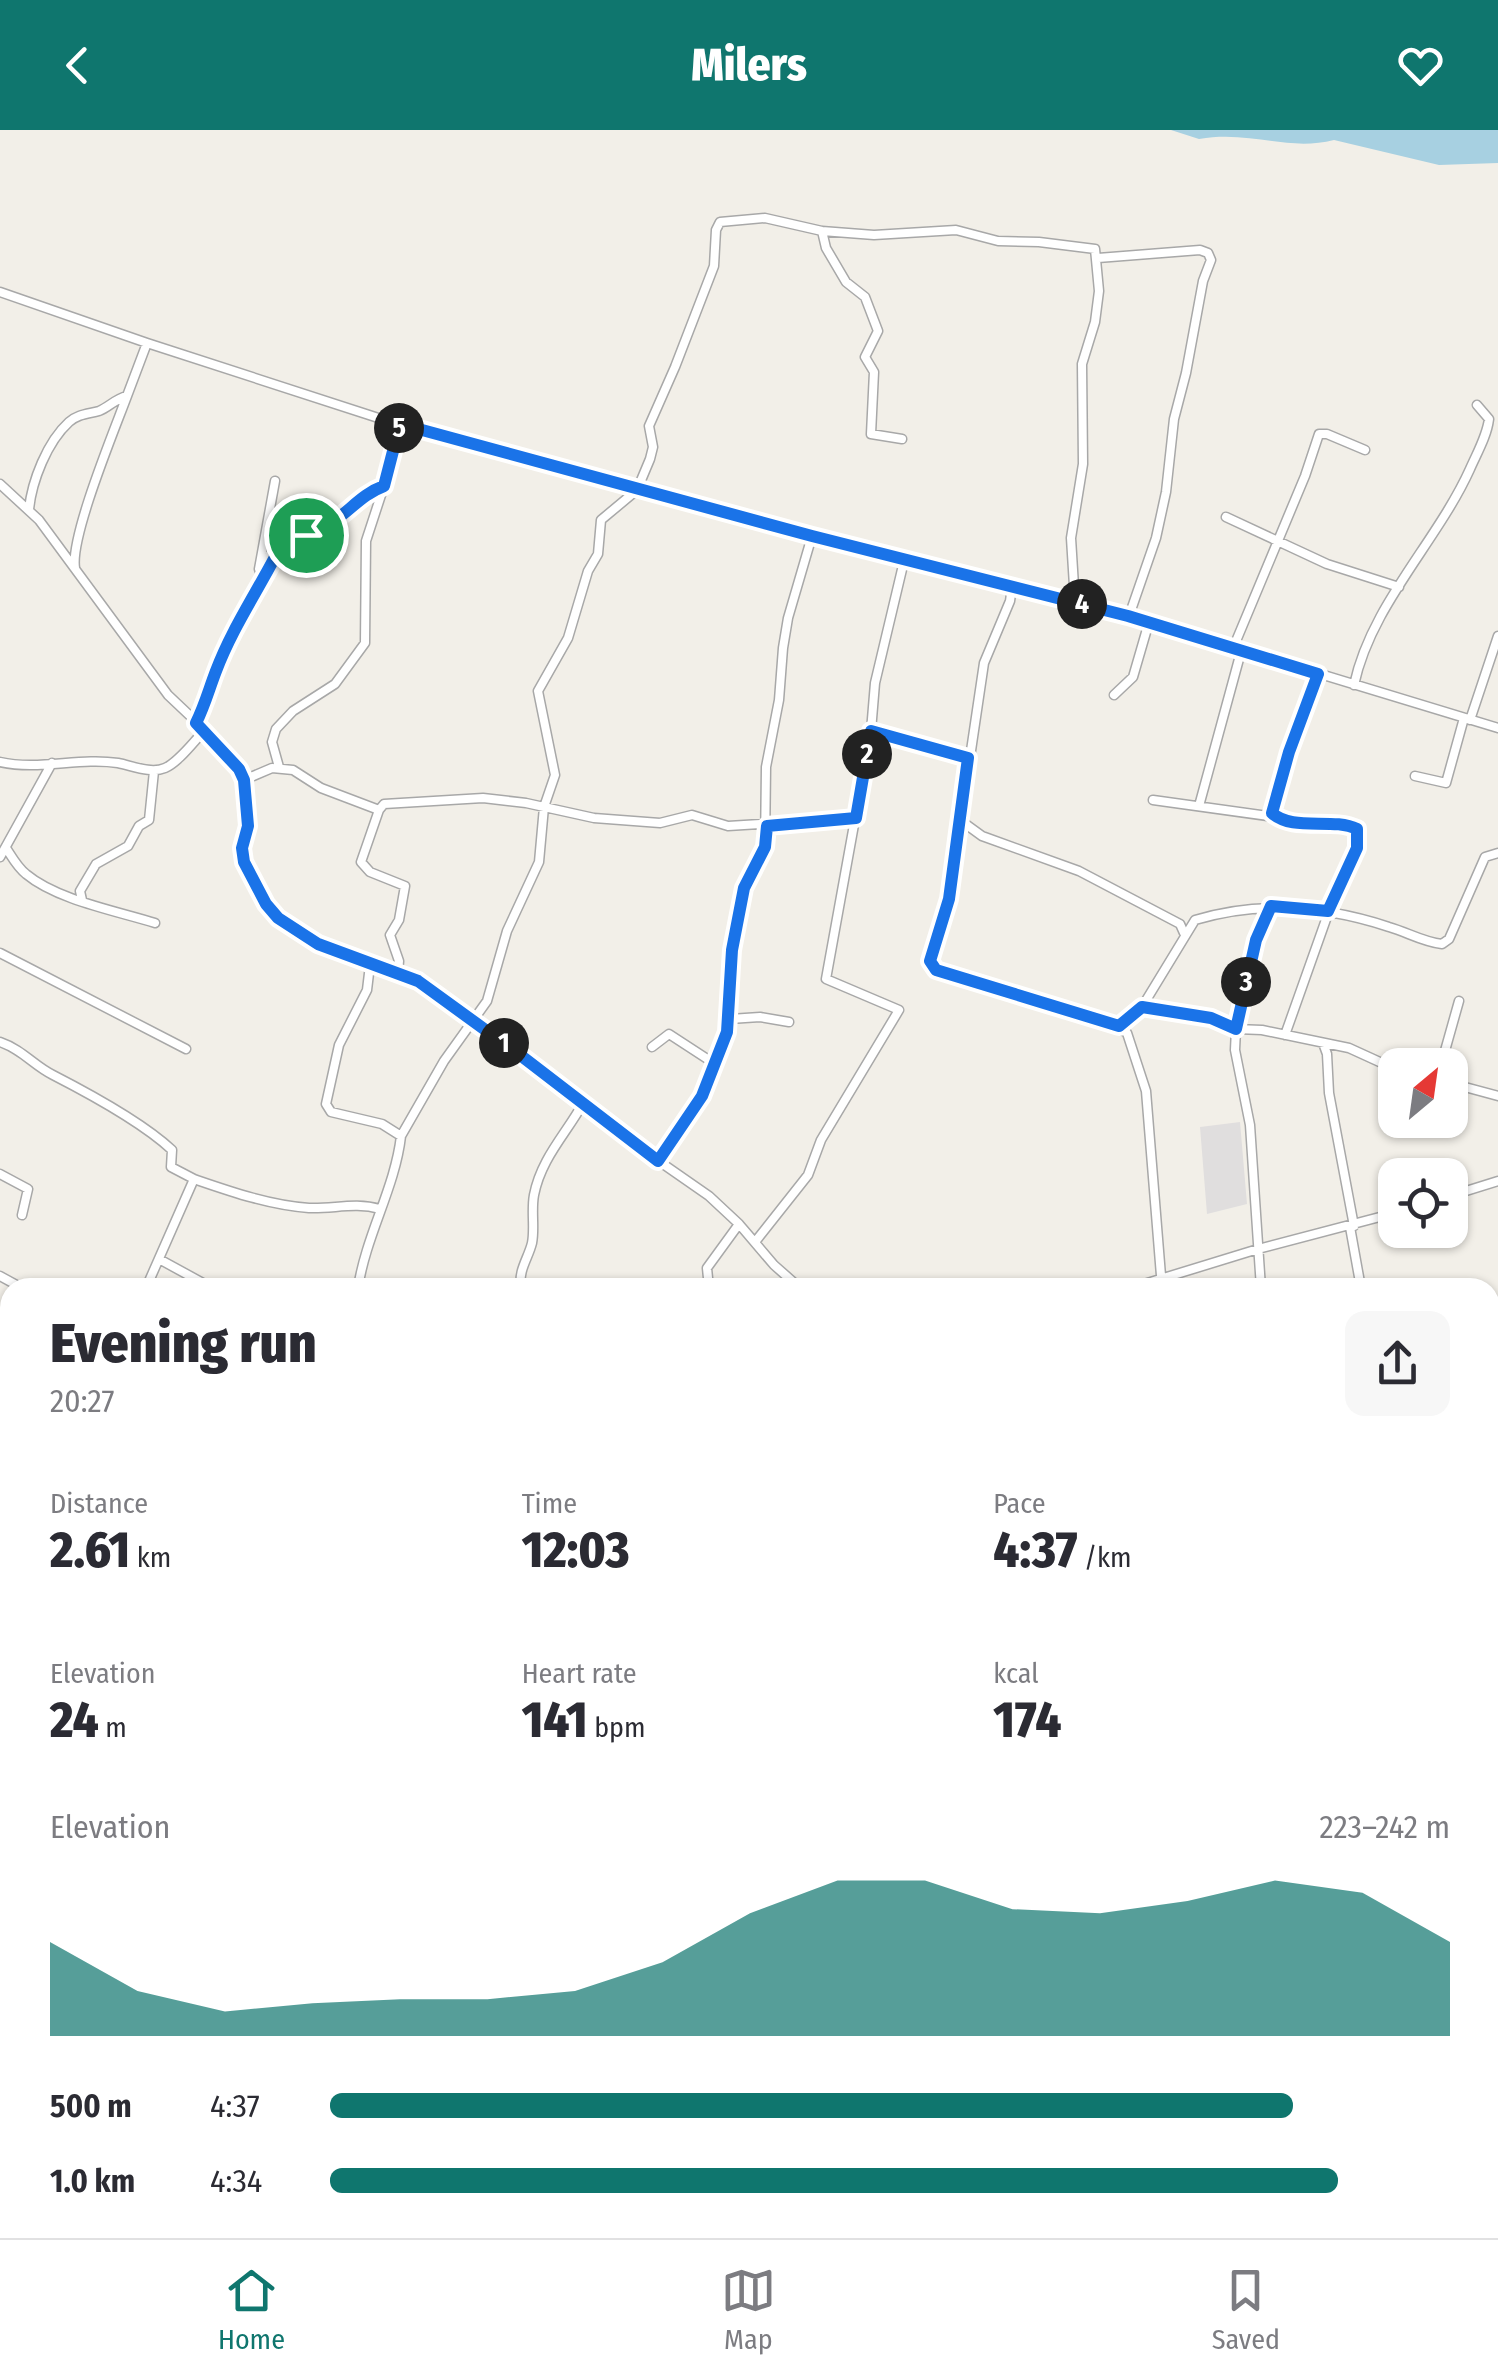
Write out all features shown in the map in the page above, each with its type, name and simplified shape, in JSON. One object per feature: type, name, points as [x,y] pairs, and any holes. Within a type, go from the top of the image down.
[{"type":"street","points":[[359,1278],[401,1136],[444,1061],[487,1001],[508,931],[538,862],[544,807],[555,774],[538,691],[568,638],[588,571],[598,554],[602,520],[637,490],[652,447],[648,426],[676,368],[714,266],[720,222],[765,218],[822,232],[874,235],[956,230],[998,242],[1090,246],[1098,258],[1099,291],[1095,322],[1082,364],[1083,464],[1071,538],[1075,602]]},
{"type":"street","points":[[822,232],[826,248],[846,282],[865,297],[878,332],[865,357],[874,372],[871,434],[902,439]]},
{"type":"street","points":[[1098,258],[1200,250],[1211,260],[1174,419],[1166,492],[1156,538],[1128,616]]},
{"type":"street","points":[[0,292],[147,344],[400,424],[904,561],[1128,616],[1498,728]]},
{"type":"street","points":[[75,570],[73,556],[79,530],[147,344]]},
{"type":"street","points":[[29,509],[32,487],[66,424],[126,396]]},
{"type":"street","points":[[1354,685],[1361,658],[1398,587],[1451,508],[1481,443],[1489,418],[1477,405]]},
{"type":"street","points":[[279,768],[272,742],[276,730],[294,711],[334,684],[365,644],[366,542],[400,424]]},
{"type":"street","points":[[1199,806],[1238,647],[1318,434],[1365,450]]},
{"type":"street","points":[[263,580],[259,569],[276,481]]},
{"type":"street","points":[[0,484],[29,509],[168,695],[205,730],[244,780],[248,826],[242,848],[250,877],[266,904],[286,925],[318,944],[418,981],[708,1196],[790,1278]]},
{"type":"street","points":[[196,723],[234,632],[284,548],[330,524],[356,502],[384,486]]},
{"type":"street","points":[[1226,517],[1328,564],[1398,587]]},
{"type":"street","points":[[658,1161],[697,1106],[730,1019],[732,950],[744,888],[765,847],[766,767],[779,700],[788,618],[812,536]]},
{"type":"street","points":[[755,1242],[808,1175],[822,1140],[899,1010],[826,979],[885,633],[904,561]]},
{"type":"street","points":[[1012,587],[986,653],[949,899],[931,953],[932,967],[1119,1026],[1130,1037],[1146,1091],[1162,1278]]},
{"type":"street","points":[[1114,695],[1133,677],[1148,622]]},
{"type":"street","points":[[1414,776],[1446,783],[1498,636]]},
{"type":"street","points":[[1275,817],[1273,808],[1280,781],[1318,674]]},
{"type":"street","points":[[0,762],[116,763],[154,771],[170,765],[205,730]]},
{"type":"street","points":[[871,731],[968,758]]},
{"type":"street","points":[[0,857],[52,763]]},
{"type":"street","points":[[244,780],[279,768],[300,773],[321,788],[379,810]]},
{"type":"street","points":[[82,900],[80,891],[96,864],[128,846],[139,826],[150,820],[154,771]]},
{"type":"street","points":[[398,973],[399,961],[390,935],[399,920],[404,886],[370,872],[361,862],[384,804],[483,798],[610,820],[660,823],[692,815],[728,826],[856,818]]},
{"type":"street","points":[[1152,800],[1283,820],[1346,824],[1357,829],[1357,848],[1328,911],[1285,1034]]},
{"type":"street","points":[[960,820],[982,836],[1079,871],[1180,924],[1184,934]]},
{"type":"street","points":[[6,848],[24,873],[82,900],[156,923]]},
{"type":"street","points":[[1180,924],[1271,906],[1328,911],[1444,943],[1485,857],[1498,853]]},
{"type":"street","points":[[1259,1278],[1250,1125],[1235,1050],[1256,940],[1271,906]]},
{"type":"street","points":[[1119,1026],[1142,1007],[1194,920]]},
{"type":"street","points":[[0,952],[186,1049]]},
{"type":"street","points":[[370,965],[367,990],[339,1045],[326,1106],[331,1112],[382,1124],[401,1136]]},
{"type":"street","points":[[1446,1048],[1459,1000]]},
{"type":"street","points":[[1142,1007],[1211,1018],[1236,1029],[1335,1045],[1378,1060]]},
{"type":"street","points":[[730,1019],[760,1017],[789,1022]]},
{"type":"street","points":[[652,1048],[669,1034],[715,1064]]},
{"type":"street","points":[[0,1042],[155,1134],[172,1150],[170,1167],[194,1179],[270,1203],[310,1208],[380,1208]]},
{"type":"street","points":[[1322,1043],[1328,1054],[1329,1093],[1360,1278]]},
{"type":"street","points":[[1328,1054],[1335,1045]]},
{"type":"street","points":[[1468,1088],[1498,1096]]},
{"type":"street","points":[[521,1278],[521,1268],[533,1240],[537,1182],[556,1143],[582,1105]]},
{"type":"street","points":[[0,1174],[28,1189],[22,1215]]},
{"type":"street","points":[[150,1278],[194,1179]]},
{"type":"street","points":[[1468,1190],[1498,1181]]},
{"type":"street","points":[[725,1240],[731,1216]]},
{"type":"street","points":[[1176,1278],[1258,1249],[1378,1218]]},
{"type":"street","points":[[706,1278],[705,1272],[739,1224]]},
{"type":"street","points":[[159,1259],[194,1278]]},
{"type":"shaded area","points":[[1240,1122],[1247,1204],[1207,1214],[1200,1127]]},
{"type":"water","points":[[1171,130],[1498,130],[1498,163],[1439,165],[1334,140],[1300,144],[1235,137],[1199,139]]},
{"type":"route","points":[[400,424],[1242,648],[1318,674],[1289,752],[1272,813],[1283,820],[1354,827],[1359,832],[1357,848],[1328,911],[1271,906],[1256,940],[1236,1029],[1211,1018],[1142,1007],[1119,1026],[932,967],[931,953],[949,899],[968,758],[871,731],[856,818],[767,826],[765,847],[744,888],[732,950],[727,1032],[702,1096],[658,1161],[418,981],[350,958],[286,925],[266,904],[250,877],[242,848],[248,826],[244,780],[239,769],[196,723],[234,632],[275,557],[306,535],[330,524],[356,502],[384,486],[400,424]]}]
